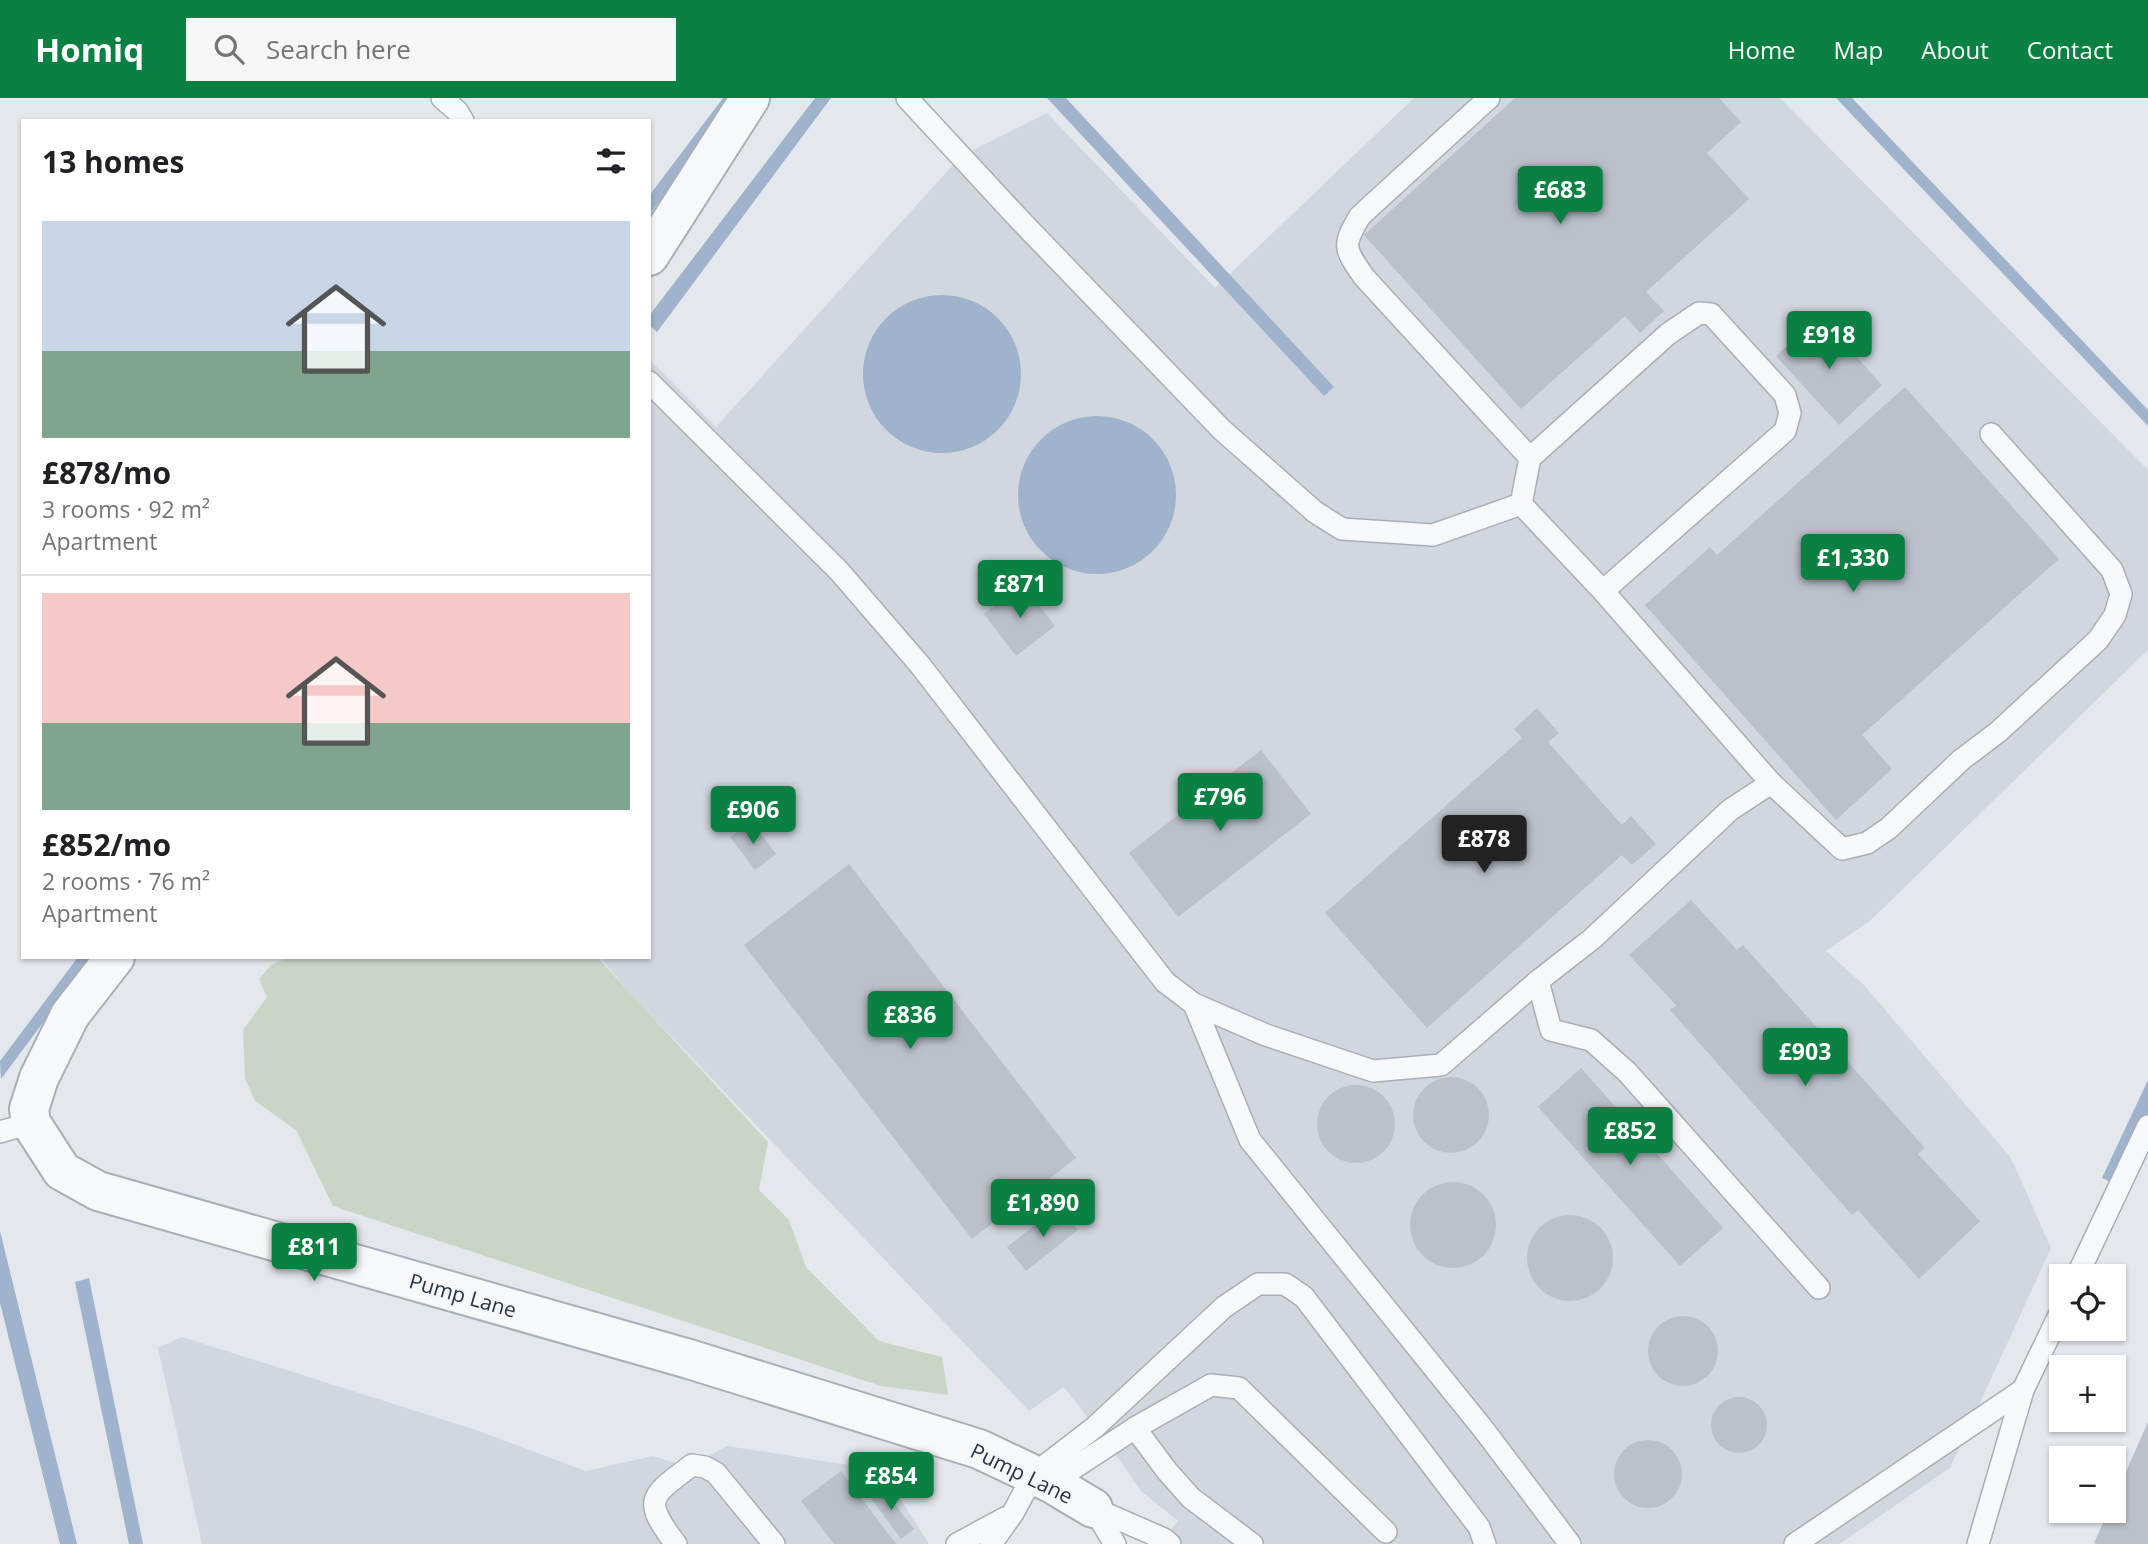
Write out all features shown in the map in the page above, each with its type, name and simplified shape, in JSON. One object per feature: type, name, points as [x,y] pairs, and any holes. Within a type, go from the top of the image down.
[{"type":"street","points":[[651,253],[750,98]]},
{"type":"street","name":"Pump Lane","points":[[113,959],[70,1015],[39,1078],[29,1109],[15,1127],[62,1171],[98,1191],[689,1359],[979,1449],[1043,1478],[1093,1508]]},
{"type":"lane","points":[[442,98],[462,119]]},
{"type":"lane","points":[[907,98],[1222,430],[1315,512],[1342,529],[1433,535],[1521,504]]},
{"type":"lane","points":[[1489,98],[1360,216],[1348,236],[1348,254],[1364,276],[1530,458]]},
{"type":"lane","points":[[1521,504],[1530,458],[1668,334],[1699,313],[1711,314],[1785,395],[1790,413],[1785,431],[1603,592]]},
{"type":"lane","points":[[651,384],[839,571],[920,665],[1165,982],[1194,1004],[1266,1035],[1373,1071],[1441,1065],[1538,981],[1592,939],[1730,810],[1771,783]]},
{"type":"lane","points":[[1521,504],[1603,592],[1771,783],[1842,849],[1867,844],[1889,828],[1961,760],[1997,732],[2098,640],[2115,615],[2121,594],[2112,570],[1992,434]]},
{"type":"lane","points":[[1538,981],[1552,1030],[1591,1040],[1627,1072],[1819,1288]]},
{"type":"lane","points":[[1194,1004],[1250,1140],[1483,1430],[1570,1544]]},
{"type":"lane","points":[[2083,1264],[2148,1126]]},
{"type":"lane","points":[[990,1544],[1043,1478],[1224,1307],[1258,1284],[1285,1284],[1304,1297],[1479,1527],[1485,1544]]},
{"type":"lane","points":[[1978,1544],[2023,1390],[2049,1336]]},
{"type":"lane","points":[[1043,1478],[1211,1385],[1239,1388],[1386,1532]]},
{"type":"lane","points":[[1795,1544],[2023,1390]]},
{"type":"lane","points":[[1135,1428],[1191,1498],[1252,1544]]},
{"type":"lane","points":[[676,1544],[657,1520],[654,1507],[658,1491],[692,1465],[705,1466],[716,1473],[774,1544]]},
{"type":"lane","points":[[1093,1508],[1115,1544]]},
{"type":"lane","points":[[1093,1508],[1170,1544]]},
{"type":"lane","points":[[957,1544],[1013,1513]]},
{"type":"shaded area","points":[[1414,98],[1780,98],[2148,470],[2148,650],[1871,920],[1826,951],[1864,985],[2011,1158],[2051,1248],[1950,1468],[1839,1544],[1159,1544],[1178,1521],[1141,1491],[1064,1387],[1029,1411],[629,992],[602,959],[651,959],[651,361],[716,427],[961,156],[1047,113],[1215,288]]},
{"type":"shaded area","points":[[182,1337],[476,1430],[586,1471],[653,1456],[689,1467],[727,1446],[882,1470],[929,1544],[202,1544],[158,1348]]},
{"type":"green space","points":[[284,959],[599,959],[768,1142],[759,1190],[789,1220],[806,1267],[879,1341],[942,1357],[948,1395],[881,1386],[333,1206],[296,1130],[255,1101],[245,1078],[243,1030],[267,997],[259,979],[271,965]]},
{"type":"water","points":[[723,98],[737,98],[651,212],[651,193]]},
{"type":"water","points":[[815,98],[831,98],[657,332],[651,327],[651,313]]},
{"type":"water","points":[[1047,98],[1066,98],[1334,387],[1324,396]]},
{"type":"water","points":[[1836,98],[1852,98],[2148,410],[2148,426]]},
{"type":"water","points":[[942,295],[972,301],[998,318],[1015,344],[1021,374],[1015,404],[998,430],[972,447],[942,453],[912,447],[886,430],[869,404],[863,374],[869,344],[886,318],[912,301]]},
{"type":"water","points":[[1097,416],[1127,422],[1153,439],[1170,465],[1176,495],[1170,525],[1153,551],[1127,568],[1097,574],[1067,568],[1041,551],[1024,525],[1018,495],[1024,465],[1041,439],[1067,422]]},
{"type":"water","points":[[76,959],[91,959],[1,1079],[0,1061]]},
{"type":"water","points":[[2148,1080],[2148,1113],[2115,1184],[2102,1178]]},
{"type":"water","points":[[0,1231],[77,1544],[60,1544],[0,1303]]},
{"type":"water","points":[[89,1278],[143,1544],[129,1544],[75,1282]]},
{"type":"building","points":[[1515,98],[1719,98],[1741,122],[1707,153],[1749,199],[1646,292],[1664,311],[1640,333],[1625,316],[1521,409],[1364,235]]},
{"type":"building","points":[[1820,317],[1882,385],[1839,425],[1776,356]]},
{"type":"building","points":[[1905,387],[2059,559],[1862,735],[1892,769],[1836,820],[1645,605],[1710,547],[1717,555]]},
{"type":"building","points":[[1023,584],[1055,626],[1016,656],[984,614]]},
{"type":"building","points":[[1537,708],[1559,733],[1548,742],[1622,825],[1631,816],[1656,844],[1632,865],[1622,855],[1427,1028],[1325,913],[1522,738],[1514,729]]},
{"type":"building","points":[[1261,750],[1311,814],[1178,917],[1129,853]]},
{"type":"building","points":[[752,822],[776,854],[755,870],[730,837]]},
{"type":"building","points":[[849,864],[1076,1158],[972,1239],[744,945]]},
{"type":"building","points":[[1691,900],[1737,950],[1743,945],[1925,1148],[1918,1154],[1980,1221],[1919,1279],[1858,1210],[1852,1215],[1670,1010],[1676,1005],[1629,955]]},
{"type":"building","points":[[1581,1068],[1723,1228],[1680,1266],[1538,1107]]},
{"type":"building","points":[[1444,1077],[1458,1077],[1472,1083],[1483,1094],[1489,1115],[1486,1130],[1478,1142],[1458,1153],[1444,1153],[1430,1147],[1419,1136],[1413,1122],[1413,1108],[1419,1094],[1430,1083]]},
{"type":"building","points":[[1356,1085],[1371,1088],[1383,1097],[1392,1109],[1395,1124],[1392,1139],[1383,1151],[1371,1160],[1356,1163],[1341,1160],[1329,1151],[1320,1139],[1317,1124],[1320,1109],[1329,1097],[1341,1088]]},
{"type":"building","points":[[1453,1182],[1477,1189],[1489,1201],[1496,1225],[1489,1249],[1477,1261],[1453,1268],[1429,1261],[1417,1249],[1410,1225],[1417,1201],[1429,1189]]},
{"type":"building","points":[[1060,1206],[1078,1230],[1026,1271],[1007,1247]]},
{"type":"building","points":[[1562,1215],[1578,1215],[1601,1227],[1610,1241],[1613,1258],[1610,1275],[1601,1289],[1578,1301],[1562,1301],[1546,1294],[1534,1282],[1527,1266],[1527,1250],[1534,1234],[1546,1222]]},
{"type":"building","points":[[1676,1316],[1690,1316],[1703,1322],[1712,1331],[1718,1351],[1716,1364],[1708,1376],[1690,1386],[1676,1386],[1663,1380],[1654,1371],[1648,1358],[1648,1344],[1654,1331],[1663,1322]]},
{"type":"building","points":[[1739,1397],[1750,1399],[1759,1405],[1765,1414],[1765,1436],[1759,1445],[1750,1451],[1739,1453],[1728,1451],[1719,1445],[1713,1436],[1711,1425],[1713,1414],[1719,1405],[1728,1399]]},
{"type":"building","points":[[2148,1422],[2148,1544],[2094,1543],[2103,1523],[2126,1523],[2126,1472]]},
{"type":"building","points":[[1655,1440],[1676,1455],[1682,1467],[1680,1487],[1672,1498],[1655,1508],[1641,1508],[1624,1498],[1616,1487],[1614,1467],[1624,1450],[1635,1442]]},
{"type":"building","points":[[841,1471],[896,1544],[834,1544],[801,1501]]},
{"type":"building","points":[[880,1485],[914,1529],[901,1539],[868,1494]]}]
